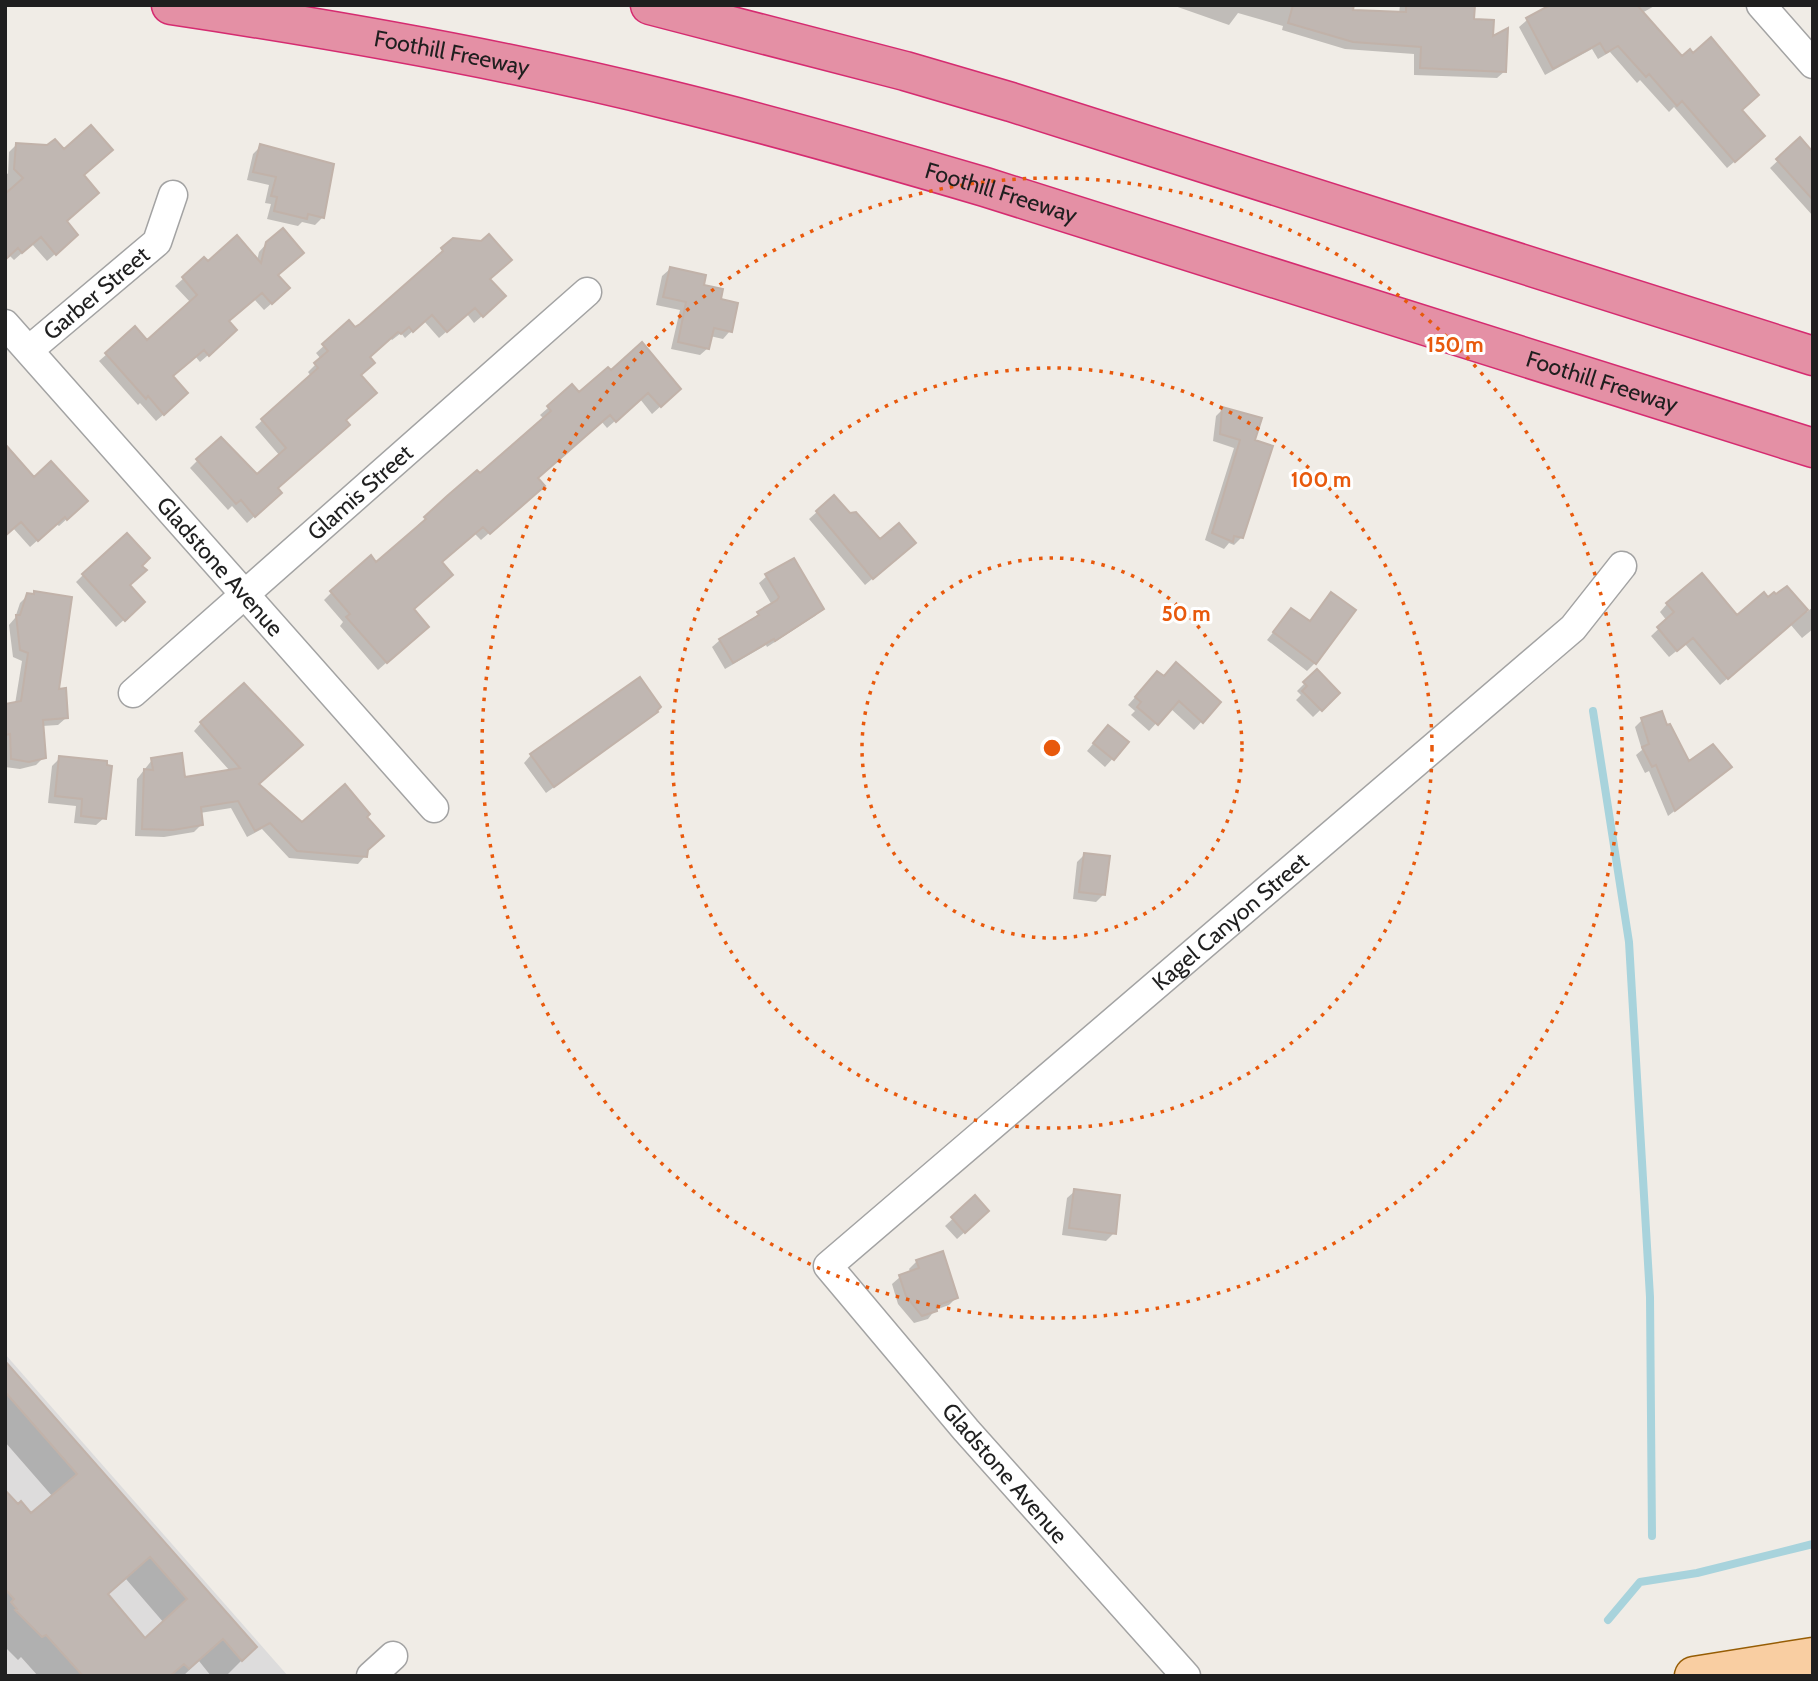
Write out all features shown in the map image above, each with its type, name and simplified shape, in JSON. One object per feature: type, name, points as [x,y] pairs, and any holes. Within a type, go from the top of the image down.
[{"type":"highway","name":"Foothill Freeway","points":[[171,5],[348,34],[561,76],[666,99],[880,156],[1813,448]]},
{"type":"highway","points":[[650,5],[905,71],[1011,102],[1813,356]]},
{"type":"main road","points":[[1694,1676],[1813,1657]]},
{"type":"street","points":[[1761,5],[1813,65]]},
{"type":"street","name":"Garber Street","points":[[29,351],[157,242],[173,195]]},
{"type":"street","name":"Glamis Street","points":[[133,692],[587,292]]},
{"type":"street","name":"Gladstone Avenue","points":[[5,324],[434,808]]},
{"type":"street","name":"Kagel Canyon Street","points":[[828,1266],[1573,628],[1622,566]]},
{"type":"street","name":"Gladstone Avenue","points":[[828,1266],[967,1430],[1186,1676]]},
{"type":"street","points":[[371,1676],[393,1656]]},
{"type":"shaded area","points":[[5,1354],[288,1676],[5,1676]]},
{"type":"building","points":[[1293,5],[1354,5],[1353,10],[1406,12],[1406,5],[1475,5],[1474,19],[1494,20],[1493,36],[1508,28],[1506,72],[1420,68],[1421,47],[1353,42],[1288,23]]},
{"type":"building","points":[[1550,5],[1637,5],[1682,56],[1690,49],[1693,53],[1711,37],[1759,95],[1742,110],[1765,136],[1735,162],[1682,101],[1677,106],[1649,74],[1646,77],[1618,46],[1606,53],[1600,43],[1553,69],[1526,18]]},
{"type":"building","points":[[91,125],[113,150],[84,175],[99,193],[67,221],[78,235],[56,255],[41,237],[22,253],[18,248],[5,260],[5,194],[23,178],[14,169],[16,143],[47,145],[55,139],[64,149]]},
{"type":"building","points":[[1800,137],[1813,152],[1813,200],[1776,159]]},
{"type":"building","points":[[260,144],[334,164],[324,218],[308,214],[307,219],[274,211],[277,197],[271,196],[276,177],[253,172]]},
{"type":"building","points":[[283,228],[304,253],[278,275],[290,288],[272,304],[262,293],[229,321],[237,330],[209,356],[204,350],[173,376],[188,393],[164,415],[105,353],[135,326],[147,340],[197,295],[182,277],[204,257],[208,261],[237,235],[261,263],[266,242]]},
{"type":"building","points":[[489,234],[512,260],[490,279],[506,296],[483,317],[475,308],[447,332],[432,315],[413,332],[409,327],[401,334],[398,332],[370,357],[375,363],[361,375],[377,393],[346,420],[350,425],[278,488],[282,493],[255,517],[241,500],[236,504],[196,459],[221,437],[257,474],[286,448],[261,419],[318,368],[314,363],[328,351],[322,344],[349,320],[355,327],[360,324],[443,251],[441,248],[453,238],[481,241]]},
{"type":"building","points":[[670,267],[706,275],[704,285],[723,289],[721,299],[738,303],[732,332],[714,328],[709,349],[678,342],[686,302],[663,297]]},
{"type":"building","points":[[642,342],[681,389],[661,407],[648,393],[616,422],[610,415],[538,478],[545,486],[490,534],[483,527],[442,562],[453,575],[414,609],[429,627],[387,663],[346,617],[350,614],[330,591],[371,555],[376,562],[477,470],[480,473],[551,411],[547,406],[572,384],[579,392],[608,367],[611,370]]},
{"type":"building","points":[[1222,407],[1262,418],[1255,440],[1273,446],[1243,538],[1234,536],[1233,542],[1212,533],[1240,440],[1220,434]]},
{"type":"building","points":[[5,444],[34,477],[51,461],[88,501],[38,541],[21,522],[5,536]]},
{"type":"building","points":[[834,495],[850,513],[856,512],[880,539],[899,523],[916,543],[873,579],[816,511]]},
{"type":"building","points":[[127,533],[150,558],[142,566],[147,570],[130,585],[145,602],[125,621],[82,574]]},
{"type":"building","points":[[794,558],[824,609],[775,641],[774,639],[733,663],[719,639],[759,615],[757,612],[777,600],[779,597],[765,574]]},
{"type":"building","points":[[1702,573],[1737,615],[1764,592],[1768,597],[1787,586],[1808,610],[1728,679],[1693,638],[1677,651],[1657,627],[1674,612],[1666,603]]},
{"type":"building","points":[[34,591],[72,597],[59,689],[66,688],[68,718],[43,720],[46,758],[29,762],[11,759],[10,734],[5,735],[5,704],[21,701],[28,653],[20,650],[16,615],[20,615],[27,593],[34,594]]},
{"type":"building","points":[[1331,592],[1356,610],[1316,664],[1273,632],[1291,608],[1310,621]]},
{"type":"building","points":[[1176,662],[1221,702],[1203,723],[1179,701],[1158,725],[1137,707],[1141,702],[1135,697],[1157,671],[1164,676]]},
{"type":"building","points":[[1317,669],[1340,693],[1322,711],[1302,691],[1307,686],[1303,682]]},
{"type":"building","points":[[640,677],[661,707],[658,712],[554,787],[530,754]]},
{"type":"building","points":[[244,683],[303,745],[259,784],[302,822],[345,784],[370,814],[367,817],[384,836],[368,850],[367,857],[297,851],[270,823],[255,831],[238,801],[201,807],[203,825],[173,830],[142,829],[144,769],[153,770],[151,758],[182,753],[185,777],[240,768],[200,722]]},
{"type":"building","points":[[1662,711],[1667,725],[1670,724],[1689,761],[1713,744],[1732,767],[1675,811],[1656,765],[1652,767],[1642,747],[1649,744],[1641,718]]},
{"type":"building","points":[[1108,725],[1129,742],[1114,760],[1093,743]]},
{"type":"building","points":[[59,756],[107,761],[107,765],[112,766],[106,819],[81,816],[82,799],[55,796]]},
{"type":"building","points":[[1084,853],[1110,856],[1105,895],[1079,892]]},
{"type":"building","points":[[1074,1189],[1120,1195],[1116,1234],[1069,1228]]},
{"type":"building","points":[[975,1195],[989,1211],[965,1233],[951,1217]]},
{"type":"building","points":[[943,1251],[958,1298],[936,1306],[937,1311],[922,1316],[906,1296],[899,1275],[919,1268],[916,1260]]},
{"type":"building","points":[[5,1361],[257,1647],[242,1661],[223,1639],[189,1669],[184,1664],[170,1676],[83,1676],[46,1635],[42,1637],[15,1610],[17,1609],[11,1602],[14,1599],[5,1589],[5,1490],[18,1504],[21,1501],[31,1513],[77,1474],[5,1392]],"holes":[[[150,1557],[187,1599],[145,1638],[108,1594]]]},
{"type":"waterway","points":[[1593,711],[1629,942],[1650,1297],[1652,1536]]},
{"type":"waterway","points":[[1608,1620],[1640,1582],[1697,1573],[1813,1544]]}]
